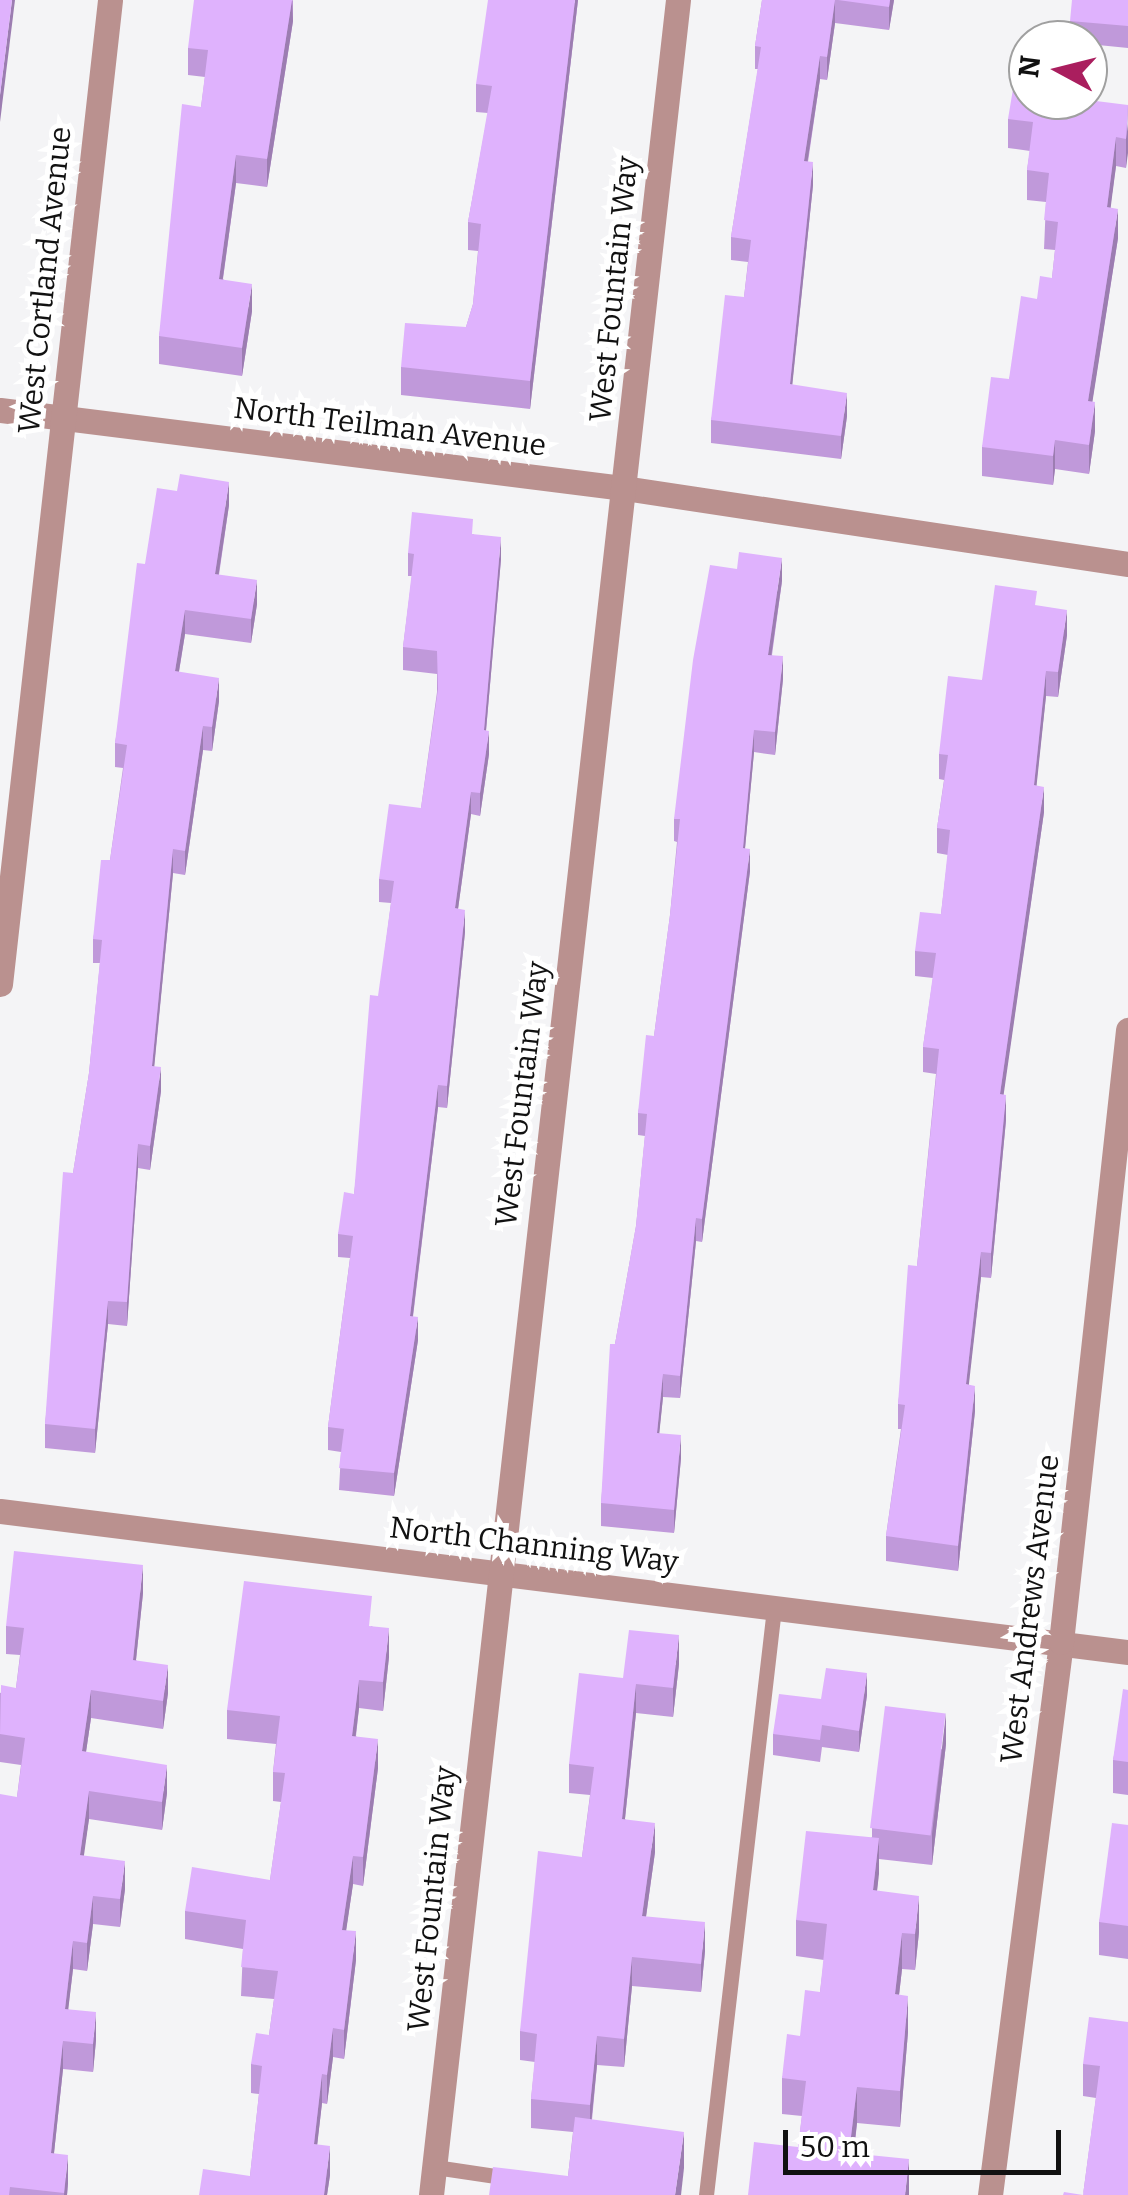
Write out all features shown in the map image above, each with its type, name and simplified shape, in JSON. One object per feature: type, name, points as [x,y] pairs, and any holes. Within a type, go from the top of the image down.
[{"type":"street","name":"West Cortland Avenue","points":[[0,984],[110,0]]},
{"type":"street","name":"West Fountain Way","points":[[431,2195],[678,0]]},
{"type":"street","name":"North Teilman Avenue","points":[[0,410],[624,488],[1128,564]]},
{"type":"street","name":"West Andrews Avenue","points":[[990,2195],[1061,1642],[1128,1030]]},
{"type":"street","name":"North Channing Way","points":[[0,1511],[1128,1652]]},
{"type":"lane","points":[[706,2195],[774,1608]]},
{"type":"lane","points":[[435,2167],[531,2185]]},
{"type":"building","points":[[0,0],[12,0],[0,95]]},
{"type":"building","points":[[194,0],[292,0],[267,159],[236,155],[219,279],[252,284],[242,348],[159,336],[182,104],[201,107],[208,50],[188,48]]},
{"type":"building","points":[[488,0],[575,0],[530,381],[401,367],[405,323],[466,327],[473,304],[481,224],[468,222],[492,86],[476,84]]},
{"type":"building","points":[[762,0],[835,0],[827,57],[820,56],[804,161],[813,162],[790,384],[847,393],[841,436],[711,420],[725,295],[744,297],[751,240],[731,237],[761,47],[755,46]]},
{"type":"building","points":[[838,0],[890,0],[889,7]]},
{"type":"building","points":[[1072,0],[1128,0],[1128,26],[1108,24],[1108,20],[1070,20]]},
{"type":"building","points":[[1108,102],[1128,105],[1126,139],[1116,137],[1107,207],[1118,209],[1088,401],[1095,402],[1089,445],[1055,440],[1053,456],[982,447],[991,377],[1009,379],[1021,296],[1037,299],[1040,276],[1052,278],[1058,222],[1044,220],[1049,173],[1027,170],[1033,122],[1016,120],[1108,120]]},
{"type":"building","points":[[180,474],[229,482],[215,574],[257,580],[251,619],[185,610],[175,671],[219,678],[212,727],[203,726],[185,851],[173,849],[152,1066],[161,1067],[150,1146],[138,1144],[127,1302],[108,1301],[95,1429],[45,1424],[63,1172],[73,1173],[89,1073],[102,940],[93,939],[101,860],[110,860],[127,745],[115,743],[137,563],[145,564],[157,488],[177,491]]},
{"type":"building","points":[[412,512],[473,519],[472,534],[501,537],[484,730],[489,731],[480,793],[471,792],[455,908],[465,910],[447,1086],[438,1085],[410,1316],[418,1317],[394,1473],[339,1468],[344,1429],[328,1427],[353,1236],[338,1234],[344,1192],[354,1194],[370,995],[378,996],[394,881],[379,879],[389,804],[421,808],[438,689],[437,651],[403,647],[414,554],[408,553]]},
{"type":"building","points":[[739,552],[782,558],[768,655],[783,656],[775,732],[754,730],[743,848],[750,849],[702,1219],[696,1218],[680,1376],[663,1374],[657,1433],[681,1435],[674,1510],[601,1503],[610,1344],[615,1344],[636,1226],[647,1114],[638,1113],[646,1035],[654,1036],[670,915],[680,819],[674,819],[693,660],[710,565],[737,569]]},
{"type":"building","points":[[995,585],[1037,591],[1035,605],[1067,610],[1058,672],[1046,671],[1034,785],[1044,787],[1000,1094],[1006,1095],[991,1253],[981,1252],[966,1384],[975,1386],[958,1546],[886,1536],[905,1405],[898,1404],[908,1265],[917,1266],[939,1049],[923,1047],[936,953],[915,951],[920,912],[941,914],[950,830],[937,828],[948,755],[939,754],[948,676],[982,680]]},
{"type":"building","points":[[14,1551],[143,1565],[133,1660],[168,1665],[163,1701],[91,1690],[82,1751],[167,1765],[162,1802],[89,1791],[80,1855],[125,1861],[120,1899],[93,1896],[87,1943],[73,1941],[65,2009],[96,2012],[93,2044],[63,2041],[51,2153],[68,2155],[64,2193],[10,2187],[9,2195],[0,2195],[0,1794],[17,1797],[25,1738],[0,1734],[1,1685],[16,1688],[24,1628],[6,1626]]},
{"type":"building","points":[[244,1581],[372,1596],[369,1626],[389,1628],[383,1682],[359,1680],[352,1736],[378,1739],[363,1857],[353,1856],[342,1930],[356,1931],[344,2030],[333,2028],[327,2075],[322,2074],[314,2144],[330,2146],[324,2195],[199,2195],[203,2169],[250,2176],[262,2066],[251,2064],[256,2033],[269,2035],[278,1971],[241,1967],[246,1920],[185,1911],[192,1867],[270,1880],[285,1773],[273,1772],[280,1716],[227,1710]]},
{"type":"building","points":[[629,1630],[679,1635],[673,1688],[636,1684],[622,1819],[655,1823],[642,1916],[705,1922],[701,1964],[632,1957],[624,2039],[597,2036],[590,2105],[531,2099],[537,2034],[520,2031],[538,1851],[582,1857],[594,1767],[569,1764],[579,1673],[623,1678]]},
{"type":"building","points":[[826,1668],[867,1673],[859,1731],[822,1725],[820,1740],[773,1734],[779,1694],[821,1699]]},
{"type":"building","points":[[1123,1689],[1128,1690],[1128,1762],[1113,1760]]},
{"type":"building","points":[[885,1706],[946,1713],[931,1836],[870,1828]]},
{"type":"building","points":[[1112,1823],[1128,1825],[1128,1926],[1099,1922]]},
{"type":"building","points":[[806,1831],[879,1838],[873,1890],[919,1896],[915,1934],[902,1933],[895,1994],[908,1996],[900,2091],[857,2087],[849,2153],[909,2159],[905,2195],[748,2195],[754,2142],[798,2147],[806,2081],[782,2078],[787,2034],[800,2036],[805,1990],[820,1992],[827,1924],[796,1920]]},
{"type":"building","points":[[1089,2017],[1128,2022],[1128,2195],[1083,2195],[1100,2066],[1083,2064]]},
{"type":"building","points":[[575,2117],[684,2132],[675,2195],[489,2195],[493,2167],[568,2176]]}]
